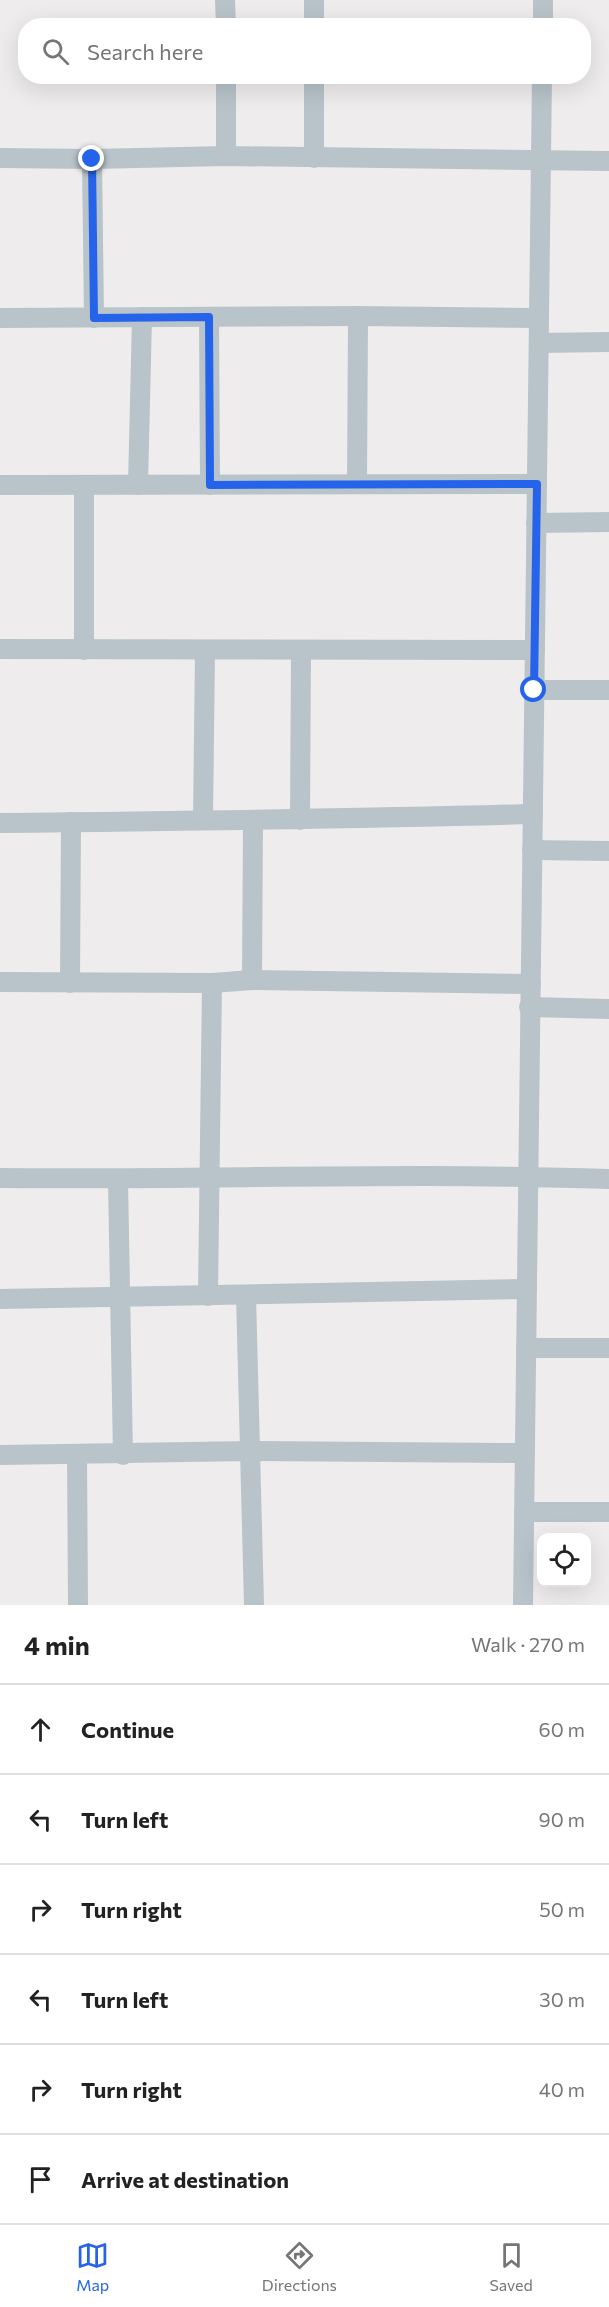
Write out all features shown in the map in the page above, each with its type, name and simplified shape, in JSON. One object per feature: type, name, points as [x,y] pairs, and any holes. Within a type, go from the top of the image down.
[{"type":"street","points":[[225,0],[226,18]]},
{"type":"street","points":[[314,0],[314,18]]},
{"type":"street","points":[[543,0],[543,18]]},
{"type":"street","points":[[226,84],[226,156]]},
{"type":"street","points":[[314,84],[314,158]]},
{"type":"street","points":[[523,1605],[542,84]]},
{"type":"street","points":[[0,158],[92,159],[226,156],[609,161]]},
{"type":"street","points":[[92,159],[94,318]]},
{"type":"street","points":[[0,318],[358,316],[539,318]]},
{"type":"street","points":[[357,484],[358,316]]},
{"type":"street","points":[[138,485],[142,317]]},
{"type":"street","points":[[209,317],[210,485]]},
{"type":"street","points":[[539,342],[609,342]]},
{"type":"street","points":[[0,484],[537,484]]},
{"type":"street","points":[[84,485],[84,650]]},
{"type":"street","points":[[536,523],[609,522]]},
{"type":"street","points":[[0,649],[535,650]]},
{"type":"street","points":[[203,819],[205,650]]},
{"type":"street","points":[[300,820],[301,650]]},
{"type":"street","points":[[534,690],[609,690]]},
{"type":"street","points":[[0,823],[203,819],[300,820],[533,814]]},
{"type":"street","points":[[252,980],[253,820]]},
{"type":"street","points":[[70,983],[71,822]]},
{"type":"street","points":[[532,850],[609,850]]},
{"type":"street","points":[[0,982],[212,983],[252,980],[531,984]]},
{"type":"street","points":[[208,1296],[212,983]]},
{"type":"street","points":[[529,1007],[609,1009]]},
{"type":"street","points":[[0,1178],[527,1176],[609,1179]]},
{"type":"street","points":[[118,1179],[123,1455]]},
{"type":"street","points":[[0,1299],[527,1289]]},
{"type":"street","points":[[246,1295],[254,1605]]},
{"type":"street","points":[[526,1348],[609,1348]]},
{"type":"street","points":[[0,1455],[78,1456],[250,1451],[525,1453]]},
{"type":"street","points":[[78,1456],[78,1605]]},
{"type":"street","points":[[524,1512],[609,1512]]},
{"type":"route","points":[[92,159],[94,318],[209,317],[210,485],[537,484],[534,690]]}]
